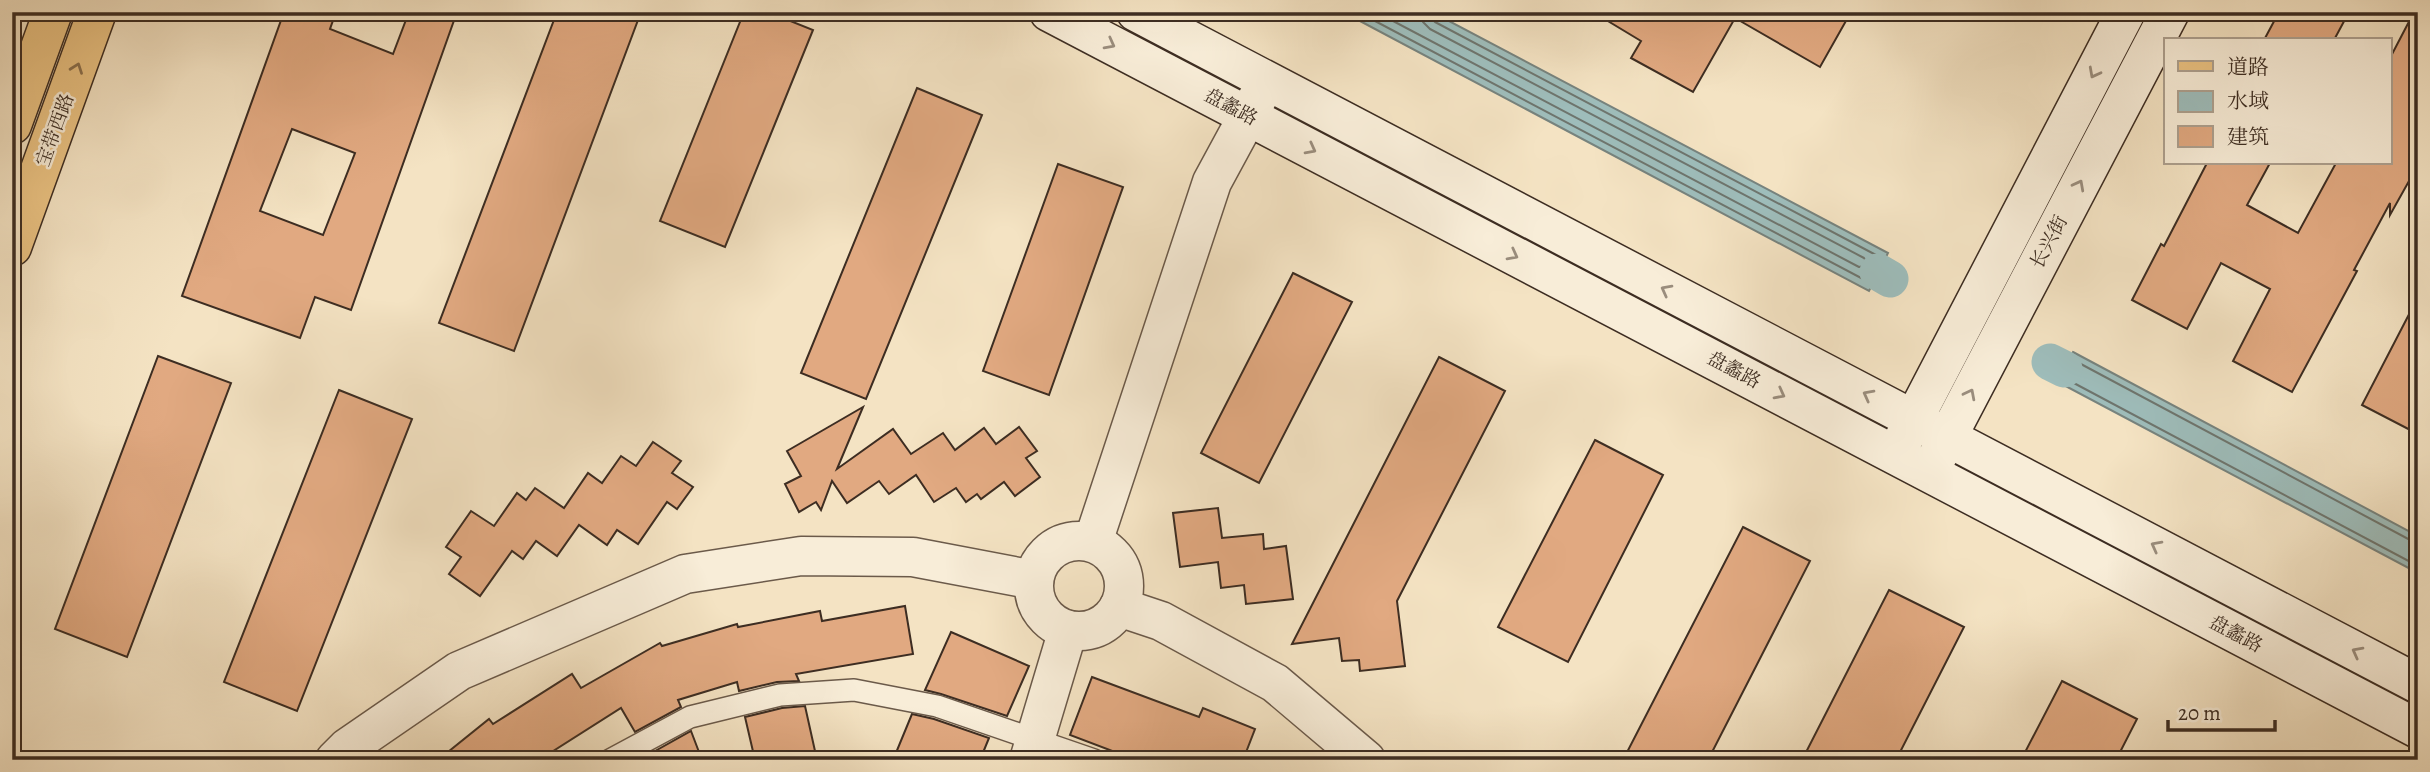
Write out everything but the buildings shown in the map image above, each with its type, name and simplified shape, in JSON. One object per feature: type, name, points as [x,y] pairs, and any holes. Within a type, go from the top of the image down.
[{"type":"main road","points":[[12,125],[53,12]]},
{"type":"main road","name":"宝带西路","points":[[12,247],[97,12]]},
{"type":"main road","name":"盘蠡路","points":[[1049,12],[2418,729]]},
{"type":"main road","name":"盘蠡路","points":[[1136,12],[2418,684]]},
{"type":"main road","name":"长兴街","points":[[1895,455],[2126,12]]},
{"type":"main road","name":"长兴街","points":[[1929,473],[2170,12]]},
{"type":"main road","points":[[1093,542],[1212,182],[1267,81]]},
{"type":"main road","points":[[1077,540],[1093,542],[1107,549],[1118,562],[1123,576],[1124,592],[1119,607],[1106,622],[1098,627],[1068,630],[1056,625],[1038,606],[1034,580],[1039,564],[1049,552],[1062,544],[1077,540]]},
{"type":"main road","points":[[335,760],[347,748],[459,671],[685,574],[801,556],[913,556],[1034,580]]},
{"type":"main road","points":[[1119,607],[1161,621],[1275,683],[1366,760]]},
{"type":"main road","points":[[1032,750],[1068,630]]},
{"type":"lane","points":[[610,760],[690,717],[780,695],[854,690],[937,706],[1032,750],[1094,760]]},
{"type":"water","points":[[1343,12],[1432,12],[1888,253],[1869,291]]},
{"type":"water","points":[[2073,352],[2418,536],[2418,573],[2058,382]]},
{"type":"waterway","points":[[1878,272],[1890,279]]},
{"type":"waterway","points":[[2050,362],[2064,369]]}]
